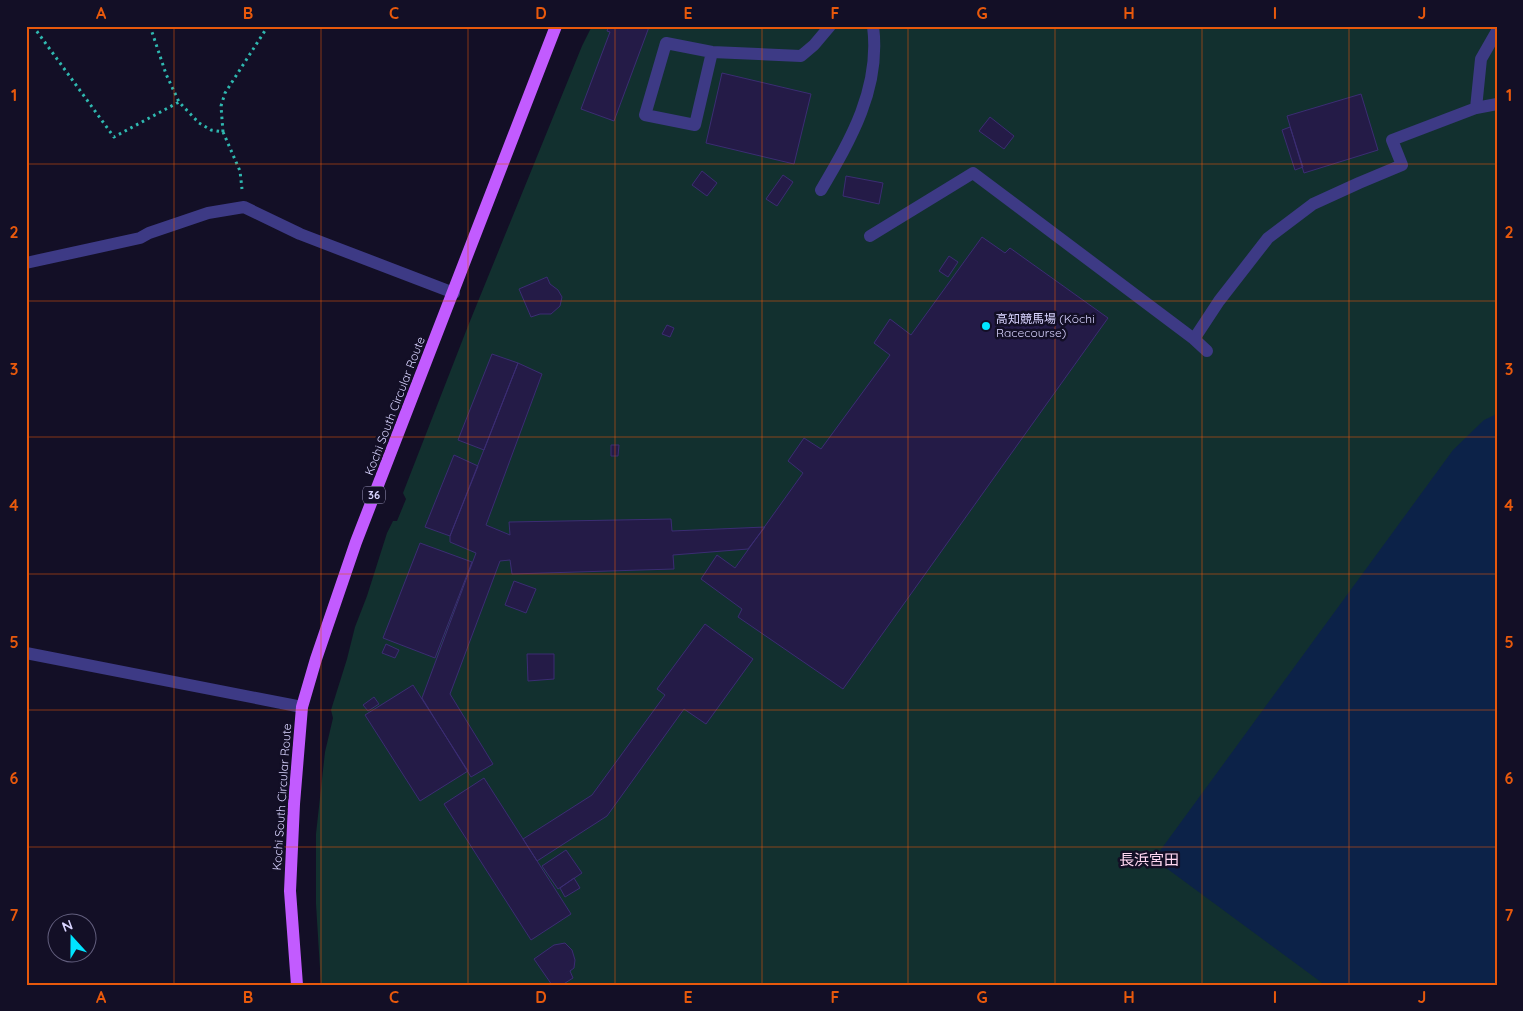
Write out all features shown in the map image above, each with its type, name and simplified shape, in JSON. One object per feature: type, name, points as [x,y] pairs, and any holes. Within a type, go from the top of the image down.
[{"type":"main road","name":"Kochi South Circular Route","points":[[297,985],[290,891],[294,804],[302,707],[316,659],[356,542],[556,26]]},
{"type":"street","points":[[712,52],[695,125],[644,116],[666,43],[712,52],[801,56],[830,26]]},
{"type":"street","points":[[821,190],[849,142],[867,99],[874,60],[874,26]]},
{"type":"street","points":[[1476,108],[1481,59],[1497,31]]},
{"type":"street","points":[[1194,339],[1219,301],[1268,238],[1313,204],[1402,165],[1392,140],[1476,108],[1497,104]]},
{"type":"street","points":[[870,236],[973,173],[1194,339],[1207,352]]},
{"type":"street","points":[[26,263],[140,238],[148,233],[208,213],[244,207],[300,234],[454,293]]},
{"type":"street","points":[[26,653],[302,707]]},
{"type":"path","points":[[33,26],[114,137],[179,102]]},
{"type":"path","points":[[150,26],[166,74],[179,102],[199,123],[211,130],[223,132]]},
{"type":"path","points":[[244,207],[240,171],[223,132],[221,106],[225,93],[268,26]]},
{"type":"green space","name":"高知競馬場 (Kōchi Racecourse)","points":[[595,26],[1497,26],[1497,985],[321,985],[316,904],[316,834],[325,752],[333,718],[331,710],[355,627],[387,533],[393,521],[397,521],[406,499],[403,493],[468,326],[582,46],[591,28]]},
{"type":"water","points":[[1497,414],[1497,985],[1325,985],[1154,859],[1453,450],[1484,420]]},
{"type":"building","points":[[609,26],[649,27],[614,121],[581,109],[610,32],[607,31]]},
{"type":"building","points":[[722,73],[811,94],[794,164],[706,143]]},
{"type":"building","points":[[1361,94],[1378,150],[1304,173],[1287,116]]},
{"type":"building","points":[[990,117],[1014,136],[1004,149],[979,131]]},
{"type":"building","points":[[1290,127],[1303,167],[1295,170],[1282,130]]},
{"type":"building","points":[[702,171],[717,183],[707,196],[692,185]]},
{"type":"building","points":[[783,175],[793,182],[777,206],[766,199]]},
{"type":"building","points":[[846,176],[883,183],[879,204],[843,196]]},
{"type":"building","points":[[982,237],[1005,253],[1010,248],[1108,318],[843,689],[738,617],[742,609],[701,579],[717,555],[735,568],[803,473],[788,461],[804,438],[821,449],[890,355],[874,343],[890,319],[911,335]]},
{"type":"building","points":[[949,256],[958,262],[948,277],[939,271]]},
{"type":"building","points":[[547,277],[550,284],[558,290],[562,297],[560,306],[551,314],[540,314],[531,317],[519,289]]},
{"type":"building","points":[[667,325],[674,328],[670,337],[662,334]]},
{"type":"building","points":[[492,354],[518,363],[484,450],[458,440]]},
{"type":"building","points":[[518,363],[542,374],[486,525],[510,535],[509,522],[671,519],[672,531],[765,527],[748,549],[673,555],[674,569],[512,574],[510,560],[500,561],[450,694],[493,764],[471,777],[422,698],[476,553],[450,542],[450,536]]},
{"type":"building","points":[[611,445],[619,445],[618,456],[611,456]]},
{"type":"building","points":[[454,455],[478,466],[450,536],[425,527]]},
{"type":"building","points":[[420,543],[472,562],[435,658],[383,638]]},
{"type":"building","points":[[514,581],[536,589],[526,613],[505,605]]},
{"type":"building","points":[[705,624],[753,659],[706,724],[684,709],[607,816],[537,861],[523,839],[592,795],[665,695],[657,689]]},
{"type":"building","points":[[386,644],[399,650],[395,658],[382,653]]},
{"type":"building","points":[[527,654],[554,654],[554,679],[528,681]]},
{"type":"building","points":[[413,685],[468,771],[420,801],[365,715]]},
{"type":"building","points":[[374,697],[379,704],[368,711],[363,705]]},
{"type":"building","points":[[484,778],[571,914],[531,940],[444,804]]},
{"type":"building","points":[[566,850],[582,873],[558,889],[542,866]]},
{"type":"building","points":[[574,878],[580,888],[565,897],[560,888]]},
{"type":"building","points":[[565,943],[572,950],[575,960],[574,968],[570,971],[573,978],[562,985],[552,985],[534,959],[554,945]]},
{"type":"place","name":"高知競馬場 (Kōchi Racecourse)","points":[[986,326]]},
{"type":"district","name":"長浜宮田","points":[[1149,860]]}]
